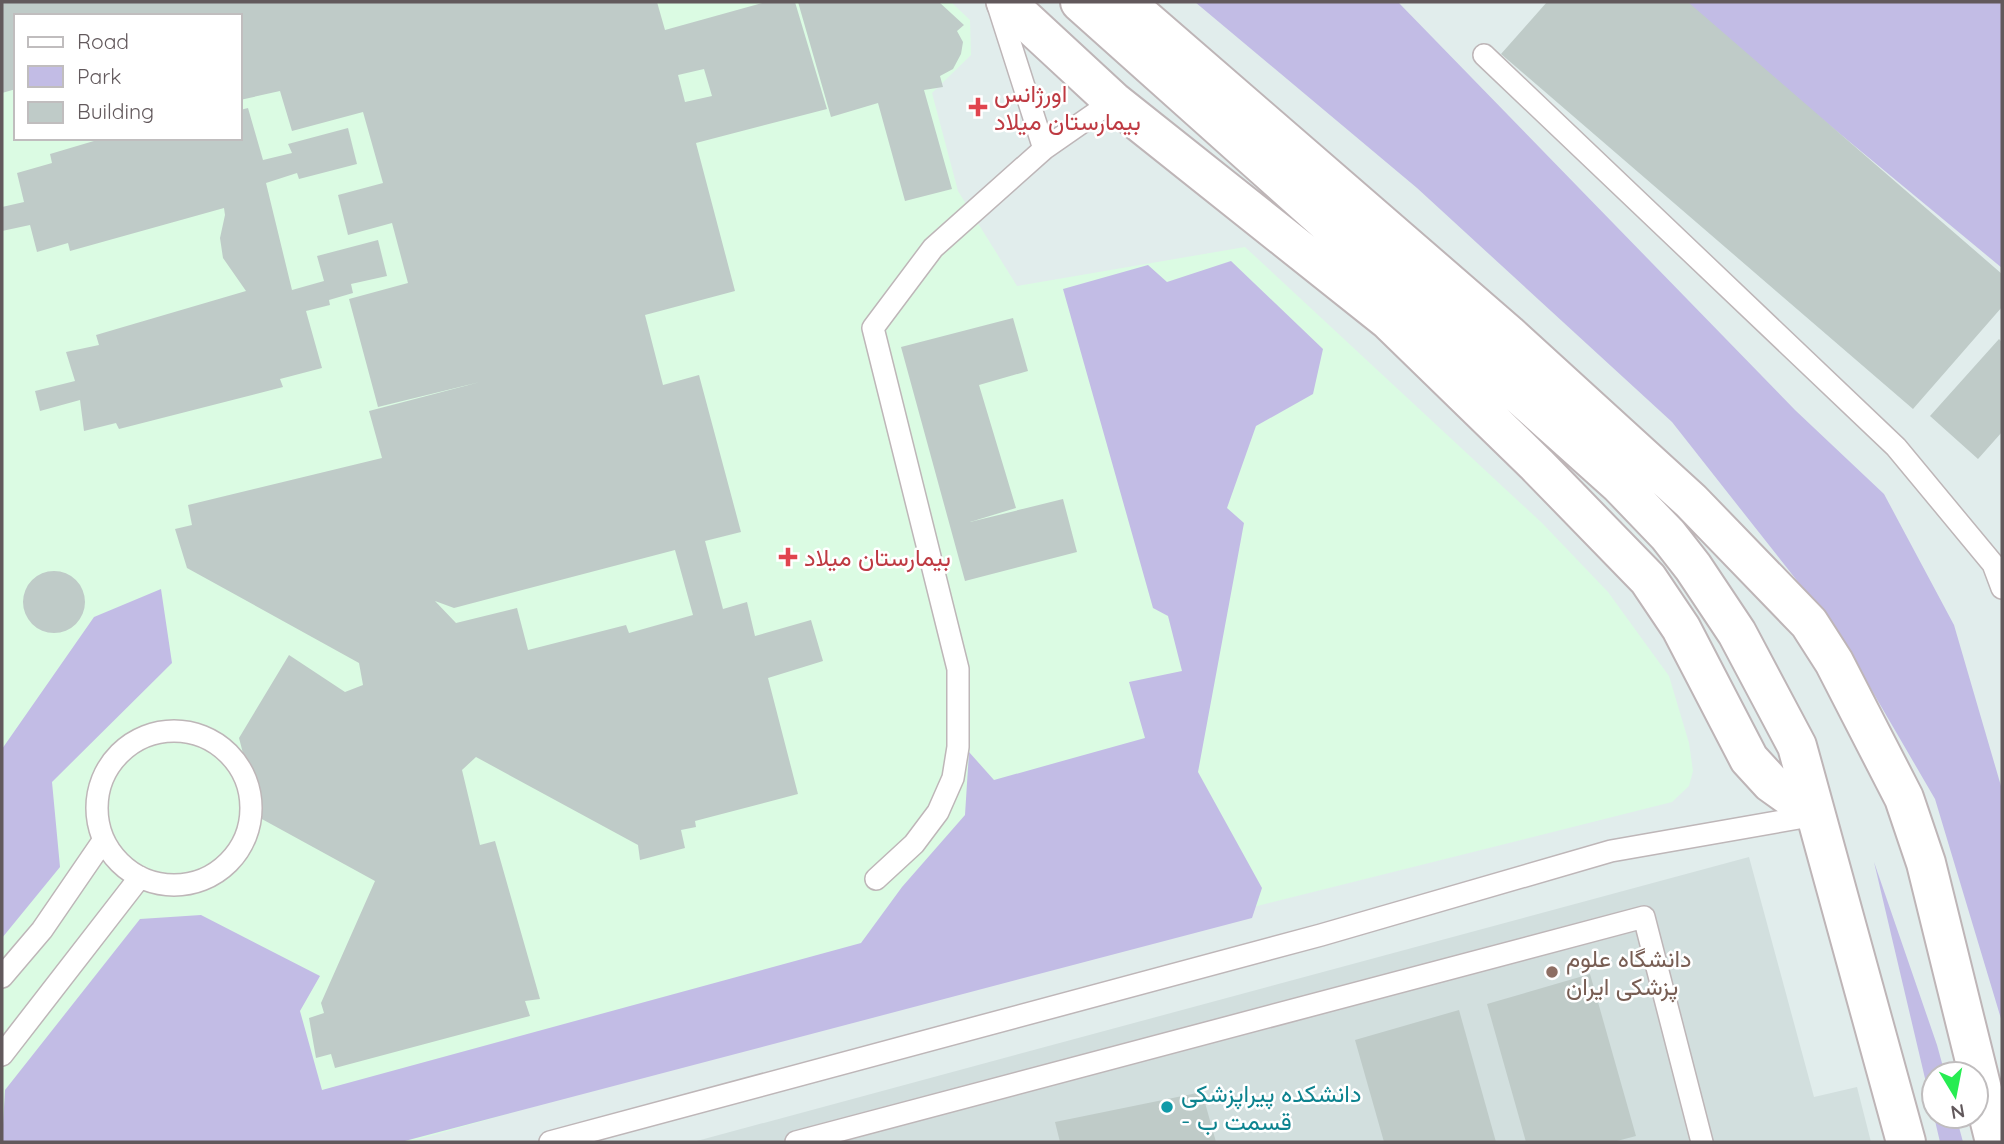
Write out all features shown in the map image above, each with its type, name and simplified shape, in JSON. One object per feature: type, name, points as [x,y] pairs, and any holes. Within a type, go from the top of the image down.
[{"type":"main road","points":[[1006,2],[1113,100],[1388,320],[1537,465],[1648,579],[1681,628],[1749,759],[1771,783],[1816,815]]},
{"type":"main road","points":[[1080,2],[1619,484],[1668,536],[1692,567],[1730,623],[1797,746],[1906,1142]]},
{"type":"main road","points":[[1125,2],[1529,352],[1692,501],[1809,623],[1834,662],[1904,798],[1926,863],[1995,1142]]},
{"type":"lane","points":[[997,2],[1044,149]]},
{"type":"lane","points":[[1484,55],[1896,447],[1993,564],[2002,588]]},
{"type":"lane","points":[[876,879],[914,844],[938,812],[953,778],[958,736],[958,669],[873,328],[933,248],[1044,149],[1113,100]]},
{"type":"lane","points":[[176,730],[201,735],[224,749],[240,769],[249,791],[251,815],[245,838],[232,858],[214,874],[191,883],[165,885],[140,877],[119,862],[103,841],[96,816],[98,789],[109,766],[126,746],[150,734],[176,730]]},
{"type":"lane","points":[[550,1142],[1321,935],[1611,851],[1816,815]]},
{"type":"lane","points":[[2,977],[42,930],[103,841]]},
{"type":"lane","points":[[2,1055],[140,877]]},
{"type":"lane","points":[[796,1142],[1644,917],[1702,1142]]},
{"type":"shaded area","name":"بیمارستان میلاد","points":[[2,2],[951,2],[970,20],[971,55],[932,93],[958,191],[1017,286],[1245,247],[1542,523],[1608,592],[1669,676],[1689,743],[1693,771],[1689,786],[1672,802],[1090,948],[409,1142],[2,1142]]},
{"type":"shaded area","name":"دانشگاه علوم پزشکی ایران","points":[[1749,857],[1814,1097],[1857,1087],[1871,1142],[693,1142]]},
{"type":"green space","points":[[1195,2],[1398,2],[1795,410],[1884,494],[1954,625],[2001,786],[2002,1022],[1935,799],[1839,634],[1672,422],[1417,188]]},
{"type":"green space","points":[[1681,2],[2002,2],[2002,268]]},
{"type":"green space","points":[[1231,261],[1323,349],[1313,394],[1256,426],[1227,508],[1244,523],[1198,772],[1262,888],[1252,918],[401,1142],[2,1142],[5,1090],[140,919],[201,915],[320,976],[300,1011],[322,1090],[861,943],[902,887],[965,815],[969,752],[994,780],[1145,738],[1129,682],[1182,671],[1168,616],[1153,608],[1063,289],[1148,265],[1167,282]]},
{"type":"green space","points":[[161,589],[172,663],[52,782],[60,867],[2,938],[2,749],[94,617]]},
{"type":"green space","points":[[1874,862],[1941,1060],[1921,1060]]},
{"type":"green space","points":[[1937,1130],[1960,1130],[1963,1142],[1940,1142]]},
{"type":"building","points":[[2,2],[657,2],[665,30],[766,2],[795,2],[827,109],[696,143],[735,291],[645,315],[663,385],[699,375],[741,532],[705,541],[723,609],[747,602],[755,636],[811,620],[823,661],[768,678],[798,794],[695,821],[696,827],[681,830],[685,848],[640,860],[638,845],[476,757],[462,770],[480,845],[495,841],[540,999],[525,1001],[530,1016],[335,1068],[331,1054],[316,1058],[309,1018],[324,1013],[321,1003],[375,881],[260,818],[239,738],[289,655],[345,692],[363,685],[359,663],[187,568],[175,529],[192,525],[188,505],[382,458],[369,411],[480,382],[378,407],[349,299],[408,283],[392,223],[348,235],[338,195],[383,183],[363,112],[292,131],[280,91],[242,100],[242,14],[14,14],[14,90],[2,93]],"holes":[[[704,69],[712,96],[685,102],[678,75]],[[675,550],[693,615],[629,633],[626,625],[528,650],[517,608],[456,623],[435,601],[454,608]]]},
{"type":"building","points":[[798,2],[939,2],[964,25],[957,31],[963,42],[961,54],[953,69],[940,76],[943,87],[924,90],[952,189],[905,201],[878,103],[831,117]]},
{"type":"building","points":[[1547,2],[1688,2],[2002,274],[2002,307],[1913,409],[1501,54]]},
{"type":"building","points":[[248,108],[263,160],[292,153],[288,144],[348,128],[357,164],[299,179],[297,173],[266,183],[292,290],[324,281],[317,256],[378,240],[387,276],[351,284],[353,293],[329,300],[330,305],[306,311],[322,368],[280,379],[283,387],[119,429],[116,423],[84,431],[80,400],[40,411],[35,391],[75,381],[66,352],[99,345],[96,335],[246,291],[223,258],[220,238],[224,208],[70,251],[68,243],[37,252],[30,225],[2,231],[2,207],[24,202],[17,173],[52,163],[50,154],[97,140],[242,140],[242,110]]},
{"type":"building","points":[[1013,318],[1028,371],[979,385],[1016,508],[970,522],[1063,499],[1077,552],[965,581],[901,347]]},
{"type":"building","points":[[1999,339],[2002,342],[2002,432],[1978,459],[1930,416]]},
{"type":"building","points":[[48,571],[60,571],[76,580],[83,590],[83,614],[76,624],[60,633],[48,633],[37,628],[28,619],[23,608],[23,596],[28,585],[37,576]]},
{"type":"building","points":[[1590,974],[1636,1136],[1613,1142],[1526,1142],[1487,1004]]},
{"type":"building","points":[[1459,1010],[1496,1142],[1384,1142],[1355,1040]]},
{"type":"building","name":"دانشکده پیراپزشکی - قسمت ب","points":[[1202,1092],[1216,1142],[1060,1142],[1055,1122]]},
{"type":"place","name":"اورژانس بیمارستان میلاد","points":[[978,107]]},
{"type":"place","name":"بیمارستان میلاد","points":[[788,557]]},
{"type":"place","name":"دانشگاه علوم پزشکی ایران","points":[[1552,972]]},
{"type":"place","name":"دانشکده پیراپزشکی - قسمت ب","points":[[1167,1107]]}]
